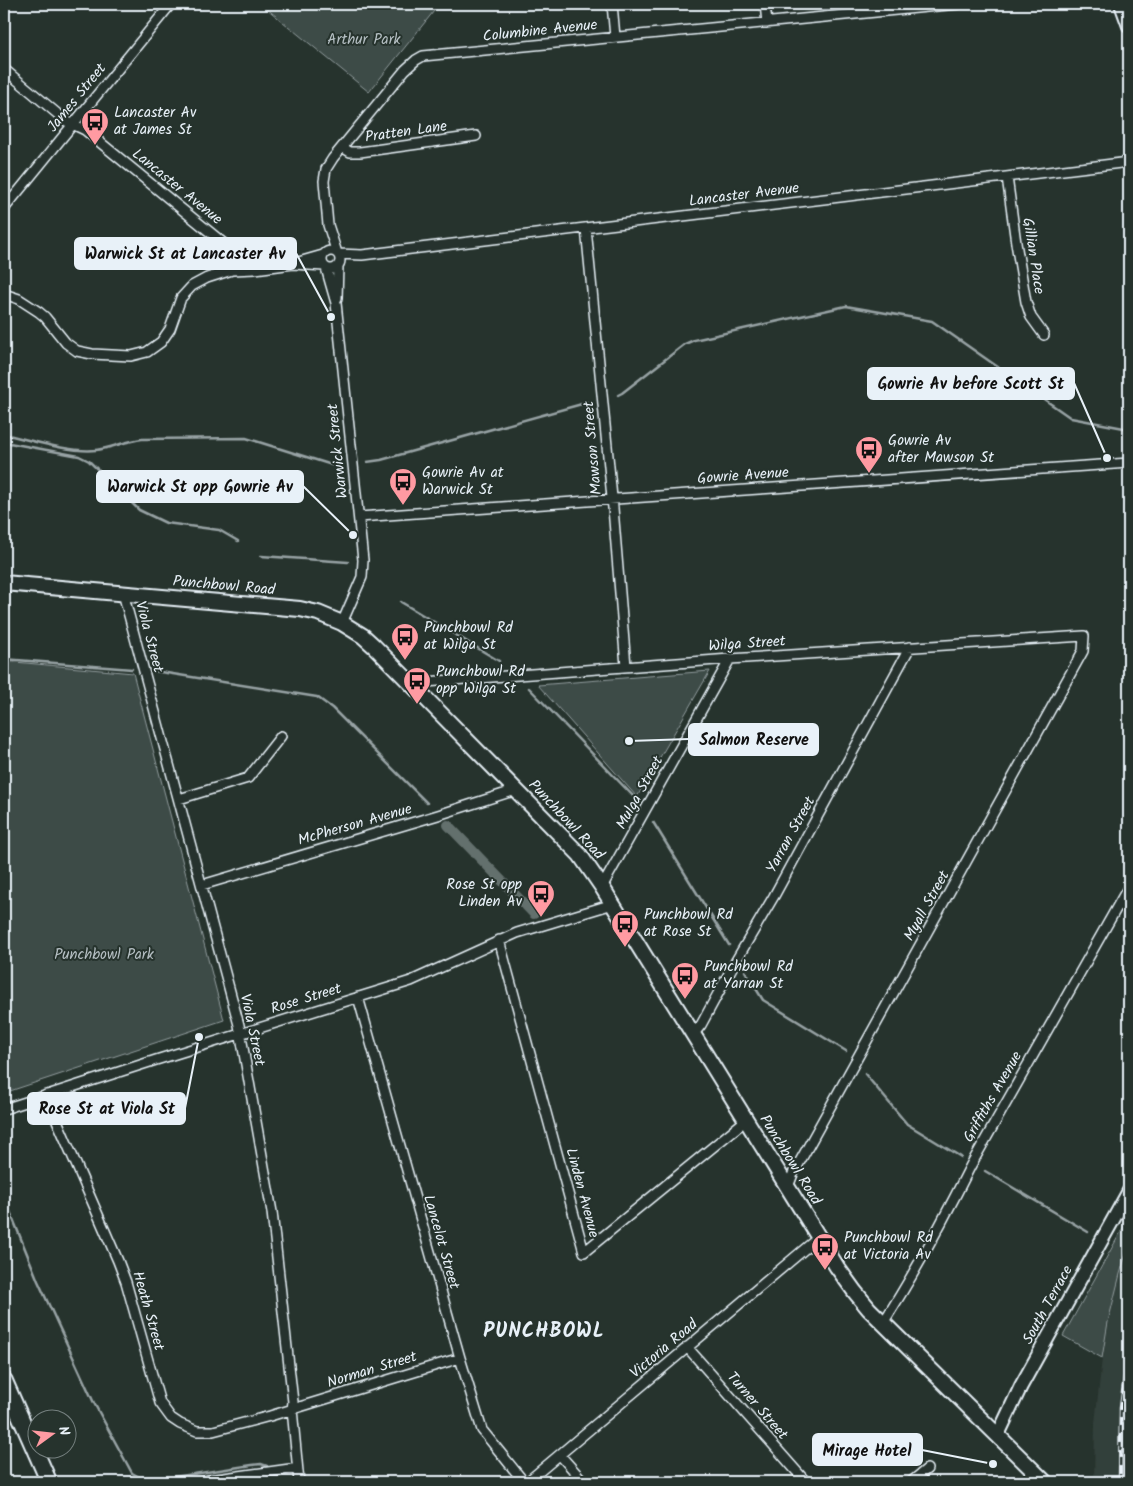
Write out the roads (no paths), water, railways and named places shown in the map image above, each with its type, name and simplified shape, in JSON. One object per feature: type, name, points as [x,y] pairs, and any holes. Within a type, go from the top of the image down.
[{"type":"highway","points":[[4,1380],[50,1482]]},
{"type":"main road","name":"Punchbowl Road","points":[[4,583],[292,607],[318,613],[342,623],[368,641],[412,683],[580,855],[613,904],[837,1267],[855,1292],[883,1324],[998,1435],[1037,1480]]},
{"type":"street","name":"James Street","points":[[4,209],[171,4]]},
{"type":"street","points":[[612,4],[615,37]]},
{"type":"street","points":[[765,4],[767,22]]},
{"type":"street","name":"Columbine Avenue","points":[[328,224],[324,181],[326,169],[409,66],[423,56],[921,6],[958,4]]},
{"type":"street","points":[[1122,4],[1129,26]]},
{"type":"street","name":"Lancaster Avenue","points":[[4,69],[66,121],[85,130],[255,269]]},
{"type":"street","name":"Pratten Lane","points":[[342,147],[350,152],[360,152],[476,136]]},
{"type":"street","name":"Lancaster Avenue","points":[[338,254],[362,255],[1129,162]]},
{"type":"street","name":"Gillian Place","points":[[1007,177],[1016,249],[1026,302],[1031,318],[1044,335]]},
{"type":"street","points":[[293,264],[331,269],[338,266],[340,260],[328,224]]},
{"type":"street","points":[[325,267],[322,260],[328,224]]},
{"type":"street","name":"Mawson Street","points":[[586,228],[626,666]]},
{"type":"street","points":[[4,294],[19,299],[39,312],[66,343],[77,351],[92,354],[131,356],[148,352],[161,342],[170,329],[181,298],[199,281],[232,270],[293,264],[332,251],[338,254]]},
{"type":"street","name":"Lancaster Avenue","points":[[338,266],[362,255]]},
{"type":"street","name":"Warwick Street","points":[[338,266],[336,303],[363,560],[363,572],[360,583],[342,623]]},
{"type":"street","name":"Warwick Street","points":[[325,267],[336,303]]},
{"type":"street","name":"Gowrie Avenue","points":[[359,516],[1129,463]]},
{"type":"street","name":"Viola Street","points":[[123,593],[240,1033],[272,1212],[293,1402],[292,1409],[299,1482]]},
{"type":"street","name":"Wilga Street","points":[[412,683],[626,666],[1084,636]]},
{"type":"street","name":"Myall Street","points":[[788,1187],[793,1174],[1084,651],[1084,636]]},
{"type":"street","name":"Yarran Street","points":[[693,1035],[701,1026],[734,964],[774,896],[910,647]]},
{"type":"street","name":"Mulga Street","points":[[602,887],[730,659]]},
{"type":"street","points":[[178,798],[248,778],[280,736]]},
{"type":"street","name":"McPherson Avenue","points":[[202,885],[429,818],[516,790]]},
{"type":"street","name":"Griffiths Avenue","points":[[883,1324],[909,1281],[952,1204],[971,1165],[1129,886]]},
{"type":"street","name":"Rose Street","points":[[4,1109],[46,1094],[425,975],[499,940],[613,904]]},
{"type":"street","name":"Linden Avenue","points":[[499,940],[584,1252],[746,1120]]},
{"type":"street","name":"Lancelot Street","points":[[358,997],[482,1430],[526,1482]]},
{"type":"street","name":"Heath Street","points":[[46,1094],[118,1261],[128,1290],[156,1394],[164,1411],[180,1424],[204,1432],[292,1409]]},
{"type":"street","name":"South Terrace","points":[[998,1435],[1021,1386],[1129,1191]]},
{"type":"street","name":"Victoria Road","points":[[526,1482],[819,1237]]},
{"type":"street","name":"Turner Street","points":[[687,1347],[806,1482]]},
{"type":"street","name":"Norman Street","points":[[292,1409],[460,1358]]},
{"type":"street","points":[[560,1455],[584,1482]]},
{"type":"street","points":[[203,1482],[297,1468]]},
{"type":"street","points":[[911,1482],[927,1469]]},
{"type":"waterway","points":[[618,395],[685,344],[694,340],[846,306],[932,321],[1071,418],[1129,429]]},
{"type":"waterway","points":[[367,462],[381,460],[589,402]]},
{"type":"waterway","points":[[4,434],[75,450],[96,450],[142,439],[246,438],[332,465],[339,464]]},
{"type":"waterway","points":[[4,442],[79,456],[89,461],[139,510],[166,523],[219,530],[238,541]]},
{"type":"waterway","points":[[261,556],[348,562]]},
{"type":"waterway","points":[[401,602],[499,661]]},
{"type":"waterway","points":[[4,659],[132,669]]},
{"type":"waterway","points":[[154,671],[317,697],[332,708],[427,803]]},
{"type":"waterway","points":[[529,688],[635,798]]},
{"type":"waterway","points":[[653,822],[729,945]]},
{"type":"waterway","points":[[448,825],[534,914]]},
{"type":"waterway","points":[[745,971],[763,1000],[846,1051]]},
{"type":"waterway","points":[[865,1074],[907,1124],[961,1157]]},
{"type":"waterway","points":[[985,1171],[1088,1232]]},
{"type":"waterway","points":[[4,1181],[9,1209],[38,1281],[94,1403],[132,1473],[143,1479],[155,1480],[252,1465],[261,1464],[267,1466]]},
{"type":"railway","points":[[1120,1482],[1121,1408],[1129,1347]]},
{"type":"place","name":"Lancaster Av at James St","points":[[95,146]]},
{"type":"place","name":"Warwick St at Lancaster Av","points":[[331,317]]},
{"type":"place","name":"Gowrie Av before Scott St","points":[[1107,458]]},
{"type":"place","name":"Gowrie Av after Mawson St","points":[[869,474]]},
{"type":"place","name":"Gowrie Av at Warwick St","points":[[403,506]]},
{"type":"place","name":"Warwick St opp Gowrie Av","points":[[353,535]]},
{"type":"place","name":"Punchbowl Rd at Wilga St","points":[[405,661]]},
{"type":"place","name":"Punchbowl Rd opp Wilga St","points":[[417,705]]},
{"type":"place","name":"Salmon Reserve","points":[[629,741]]},
{"type":"place","name":"Rose St opp Linden Av","points":[[541,918]]},
{"type":"place","name":"Punchbowl Rd at Rose St","points":[[625,948]]},
{"type":"place","name":"Punchbowl Rd at Yarran St","points":[[685,1000]]},
{"type":"place","name":"Rose St at Viola St","points":[[199,1037]]},
{"type":"place","name":"Punchbowl Rd at Victoria Av","points":[[825,1271]]},
{"type":"place","name":"Mirage Hotel","points":[[993,1464]]},
{"type":"district","name":"PUNCHBOWL","points":[[544,1332]]},
{"type":"park label","name":"Arthur Park","points":[[364,40]]},
{"type":"park label","name":"Punchbowl Park","points":[[104,955]]}]
